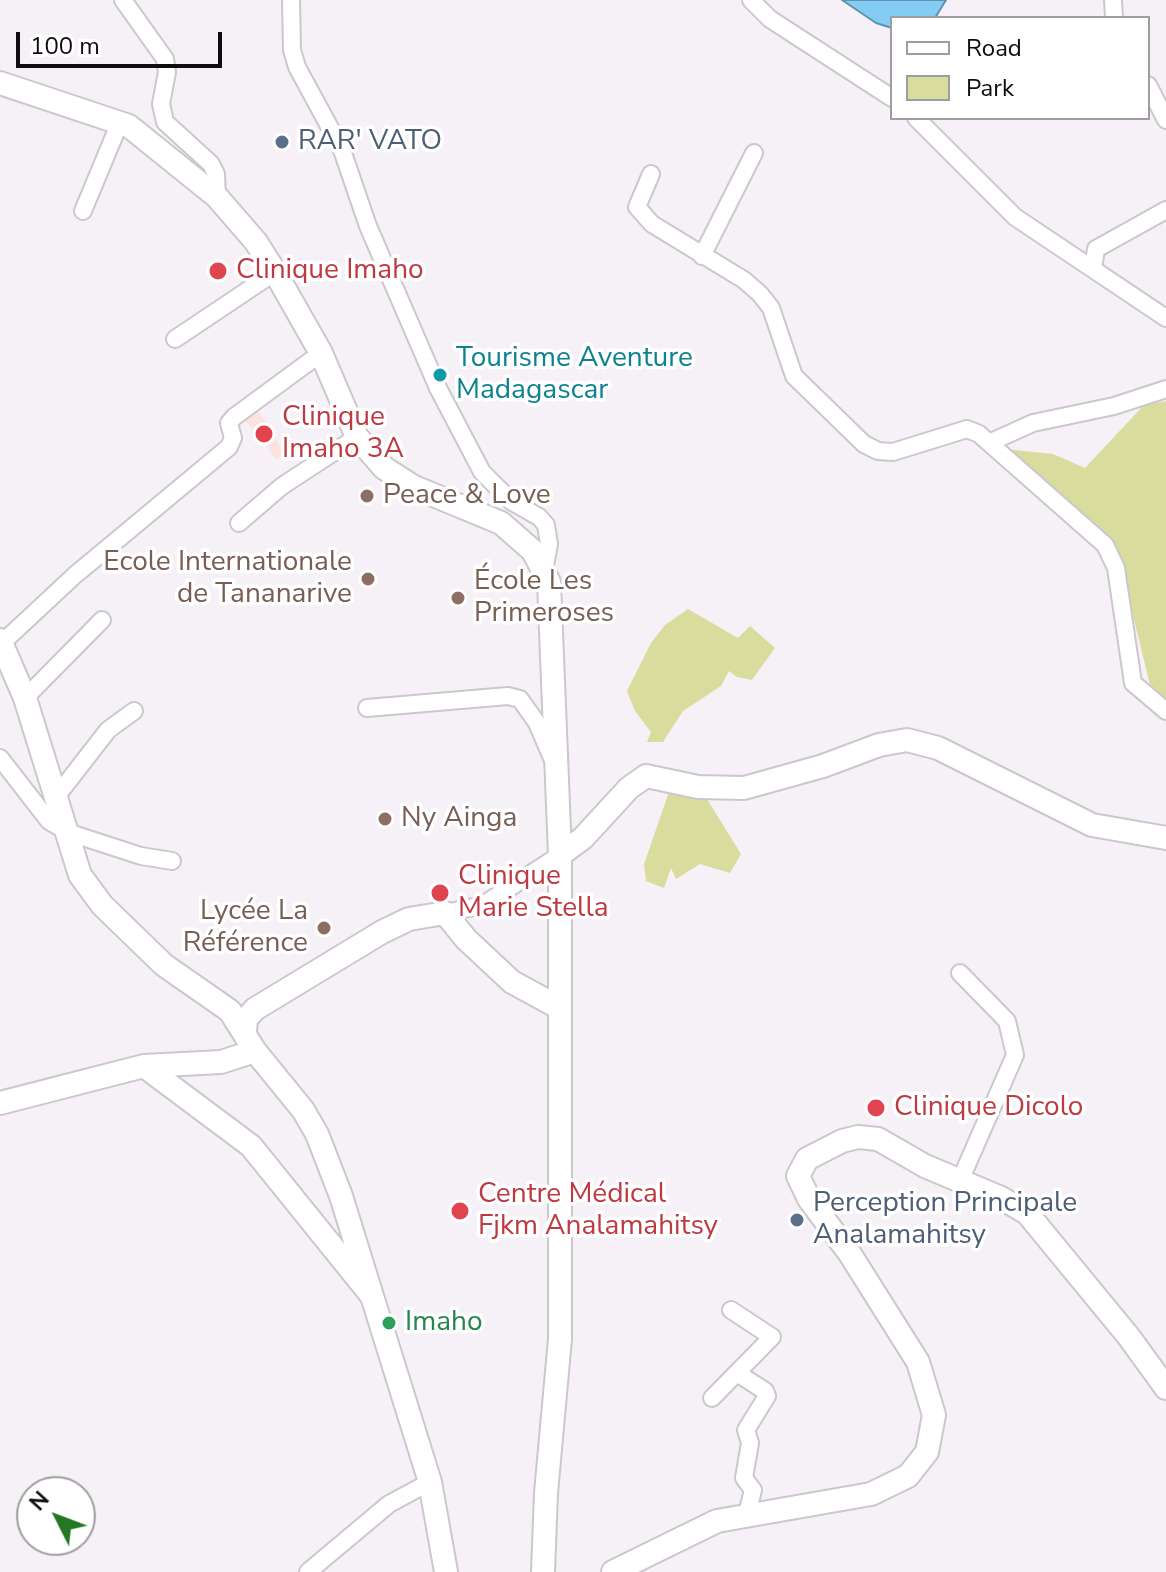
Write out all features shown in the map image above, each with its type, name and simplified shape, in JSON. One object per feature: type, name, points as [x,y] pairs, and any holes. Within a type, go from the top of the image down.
[{"type":"main road","points":[[0,83],[120,122],[150,140],[217,197],[256,242],[275,272],[321,353],[357,437],[384,468],[414,487],[501,523],[533,551],[544,571],[551,595],[554,764],[560,855],[560,1339],[546,1493],[543,1572]]},
{"type":"main road","points":[[1,642],[25,698],[76,867],[102,905],[164,965],[230,1011],[303,1110],[317,1134],[360,1250],[430,1482],[446,1572]]},
{"type":"main road","points":[[560,855],[583,838],[629,788],[646,776],[698,787],[744,788],[823,766],[879,745],[907,740],[938,748],[1092,825],[1166,838]]},
{"type":"main road","points":[[250,1041],[246,1019],[255,1009],[382,932],[409,919],[445,913],[466,939],[512,982],[560,1008]]},
{"type":"main road","points":[[0,1103],[144,1066],[221,1062],[250,1041]]},
{"type":"main road","points":[[144,1066],[251,1146],[372,1296]]},
{"type":"main road","points":[[613,1572],[717,1521],[871,1494],[908,1476],[927,1452],[934,1415],[918,1362],[798,1176],[807,1159],[842,1141],[858,1137],[878,1139],[959,1183],[1001,1198],[1027,1213],[1129,1337],[1166,1388]]},
{"type":"street","points":[[123,0],[165,59],[167,72],[161,104],[165,122],[211,164],[216,174],[217,197]]},
{"type":"street","points":[[291,0],[292,50],[297,67],[342,150],[368,226],[438,388],[482,472],[511,501],[539,517],[546,525],[549,544],[544,571]]},
{"type":"street","points":[[751,0],[780,26],[890,97]]},
{"type":"street","points":[[1150,89],[1166,120]]},
{"type":"street","points":[[918,120],[1015,217],[1166,318]]},
{"type":"street","points":[[83,211],[120,122]]},
{"type":"street","points":[[702,256],[754,153]]},
{"type":"street","points":[[651,174],[637,207],[652,224],[744,280],[760,294],[771,308],[794,376],[864,444],[878,451],[893,452],[967,429],[991,442],[1105,545],[1113,557],[1133,683],[1166,711]]},
{"type":"street","points":[[1093,269],[1096,249],[1166,210]]},
{"type":"street","points":[[175,339],[275,272]]},
{"type":"street","points":[[1,642],[75,575],[229,447],[233,438],[229,423],[234,417],[321,353]]},
{"type":"street","points":[[991,442],[1033,423],[1114,406],[1166,389]]},
{"type":"street","points":[[239,523],[282,486],[357,437]]},
{"type":"street","points":[[25,698],[102,620]]},
{"type":"street","points":[[367,708],[508,696],[520,699],[537,723],[554,764]]},
{"type":"street","points":[[56,797],[108,730],[134,711]]},
{"type":"street","points":[[0,758],[49,821],[67,832],[141,856],[172,861]]},
{"type":"street","points":[[445,913],[483,905],[560,855]]},
{"type":"street","points":[[959,1183],[1009,1076],[1015,1055],[1007,1021],[960,973]]},
{"type":"street","points":[[712,1398],[772,1337],[731,1310]]},
{"type":"street","points":[[737,1373],[765,1391],[767,1396],[746,1430],[750,1443],[744,1478],[753,1490],[747,1514]]},
{"type":"street","points":[[308,1572],[389,1504],[430,1482]]},
{"type":"shaded area","name":"Clinique Imaho 3A","points":[[254,404],[284,452],[277,460],[241,415]]},
{"type":"green space","points":[[1166,401],[1166,699],[1150,685],[1117,550],[1004,449],[1053,454],[1085,468],[1144,405]]},
{"type":"green space","points":[[688,609],[738,638],[750,626],[775,648],[752,680],[737,677],[729,671],[721,686],[683,711],[663,742],[647,742],[651,732],[635,711],[627,691],[651,643],[665,625]]},
{"type":"green space","points":[[670,789],[705,796],[741,854],[730,873],[700,864],[676,879],[671,868],[664,888],[646,881],[644,864]]},
{"type":"water","points":[[842,0],[946,0],[936,16],[890,16],[890,27],[876,23]]},
{"type":"place","name":"RAR' VATO","points":[[282,142]]},
{"type":"place","name":"Clinique Imaho","points":[[218,271]]},
{"type":"place","name":"Tourisme Aventure Madagascar","points":[[440,375]]},
{"type":"place","name":"Clinique Imaho 3A","points":[[264,434]]},
{"type":"place","name":"Peace & Love","points":[[367,496]]},
{"type":"place","name":"Ecole Internationale de Tananarive","points":[[368,579]]},
{"type":"place","name":"École Les Primeroses","points":[[458,598]]},
{"type":"place","name":"Ny Ainga","points":[[385,819]]},
{"type":"place","name":"Clinique Marie Stella","points":[[440,893]]},
{"type":"place","name":"Lycée La Référence","points":[[324,928]]},
{"type":"place","name":"Clinique Dicolo","points":[[876,1108]]},
{"type":"place","name":"Centre Médical Fjkm Analamahitsy","points":[[460,1211]]},
{"type":"place","name":"Perception Principale Analamahitsy","points":[[797,1220]]},
{"type":"place","name":"Imaho","points":[[389,1323]]}]
